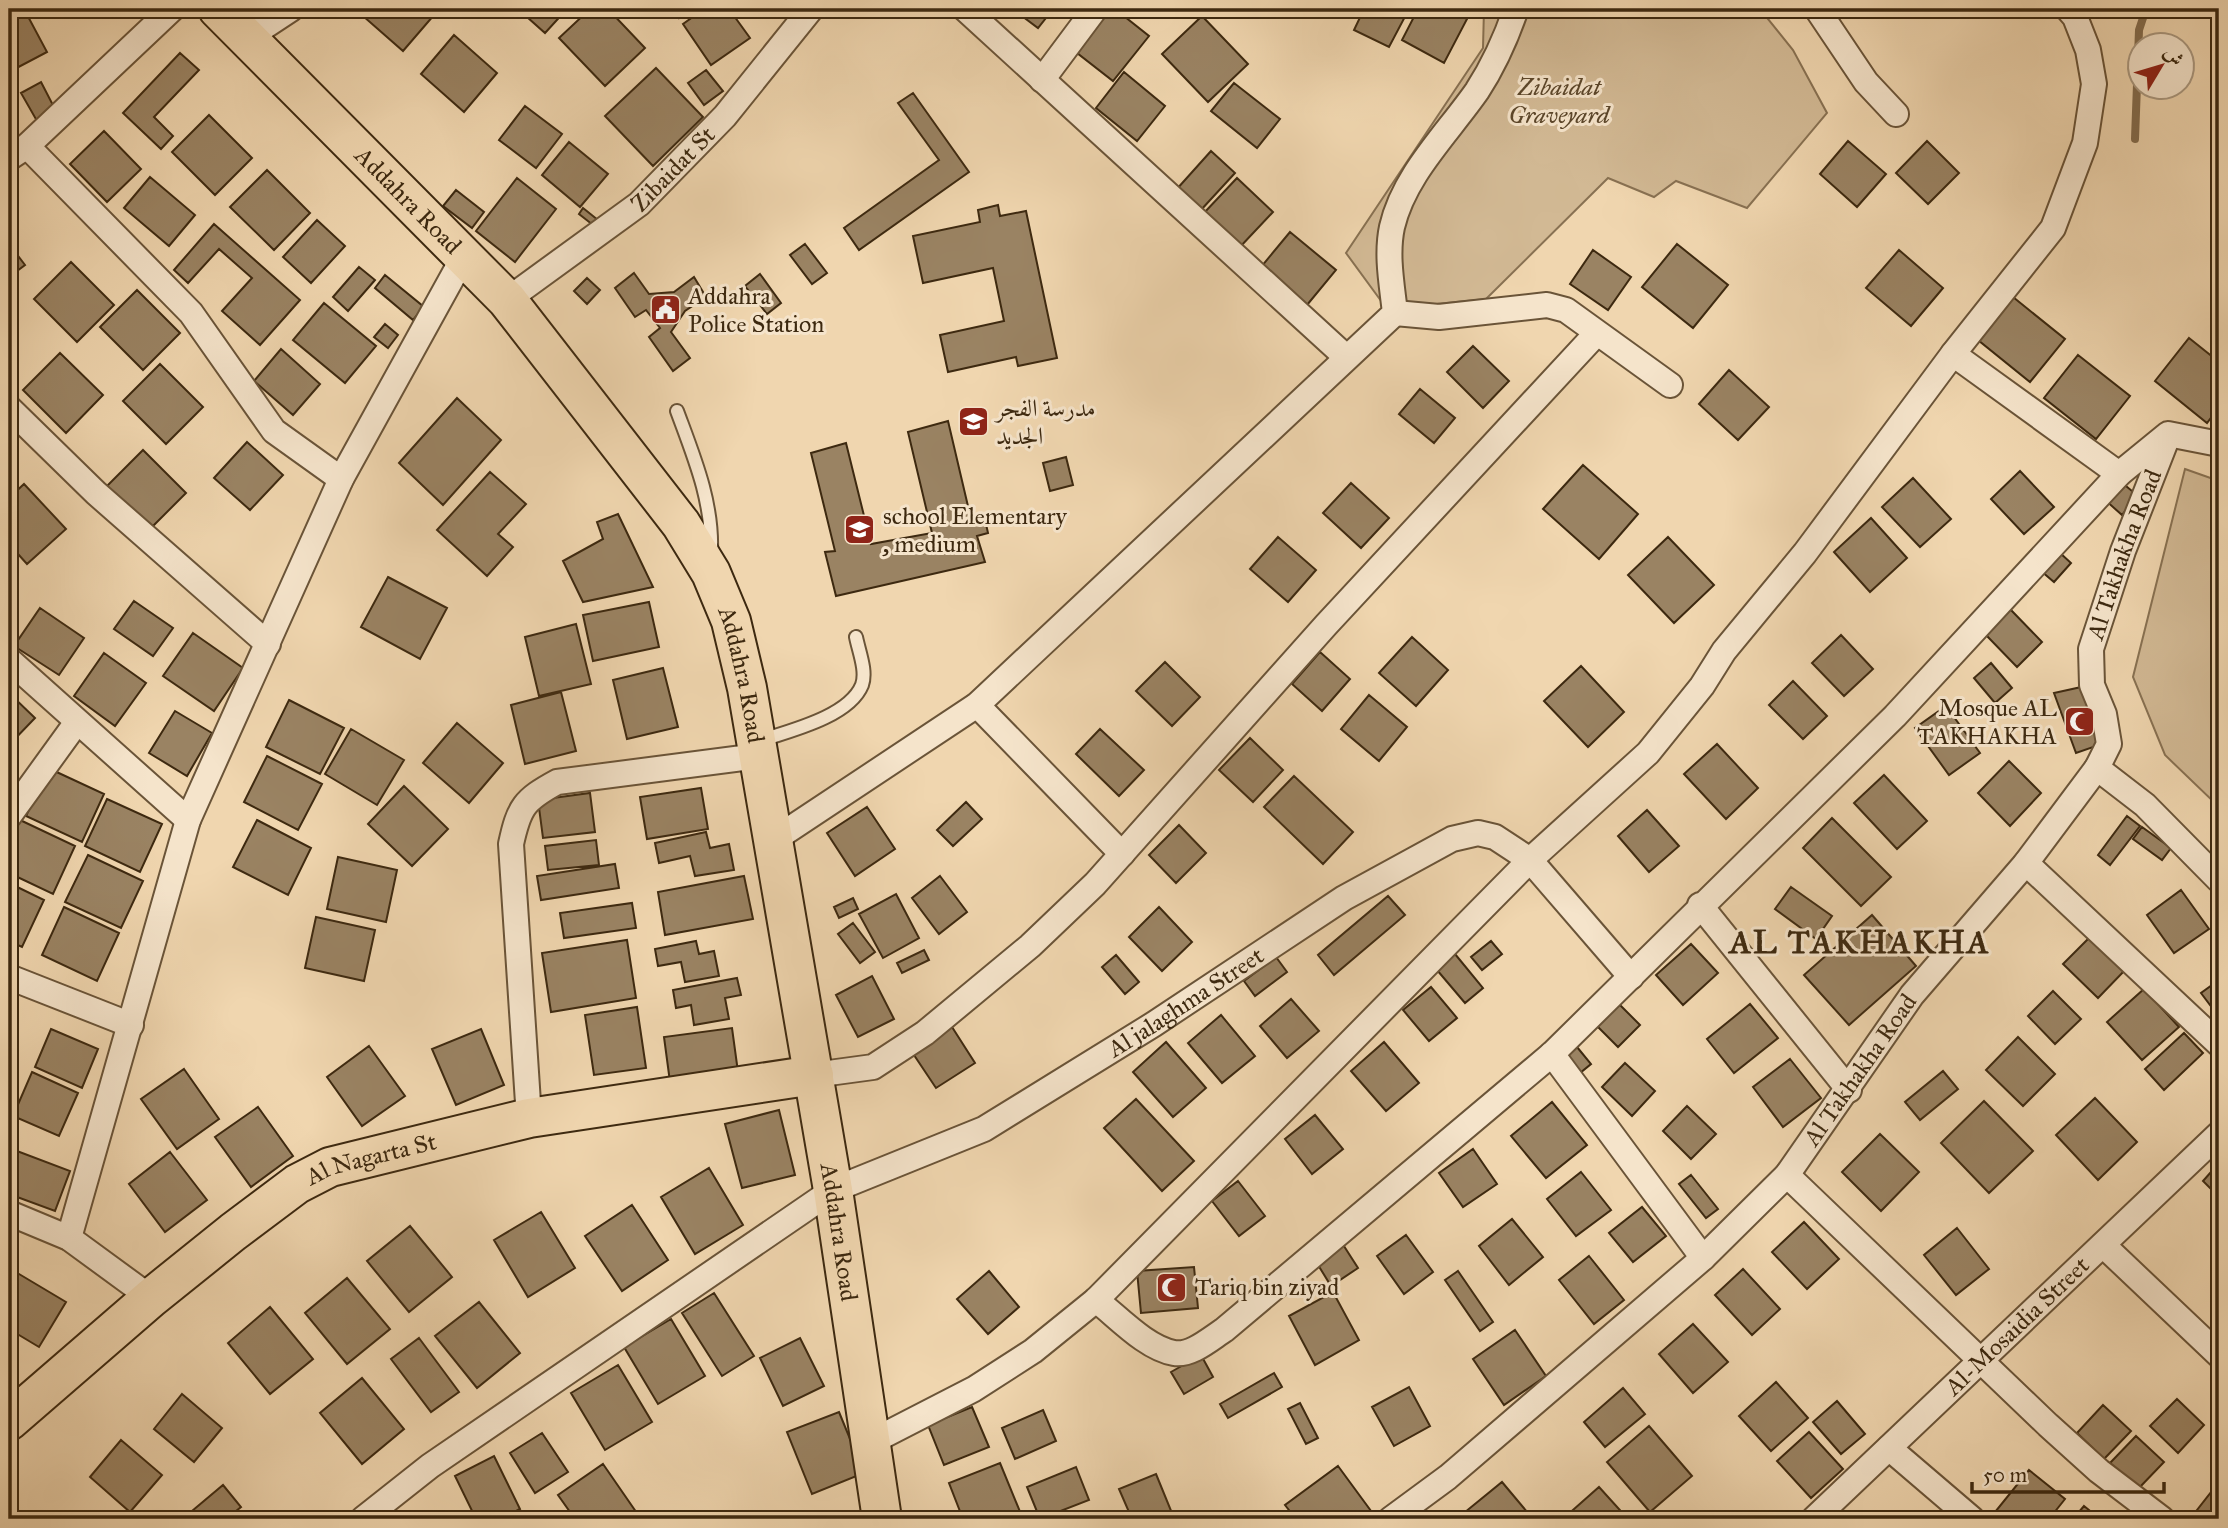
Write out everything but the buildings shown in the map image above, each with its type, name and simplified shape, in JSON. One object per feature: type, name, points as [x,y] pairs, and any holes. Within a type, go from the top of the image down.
[{"type":"main road","name":"Addahra Road","points":[[218,9],[507,300],[681,524],[711,573],[731,621],[757,749],[814,1075],[881,1519]]},
{"type":"main road","name":"Al Nagarta St","points":[[9,1421],[151,1298],[297,1184],[330,1167],[529,1118],[814,1075]]},
{"type":"street","points":[[172,9],[18,152],[191,313],[274,430],[341,480]]},
{"type":"street","points":[[247,38],[292,9]]},
{"type":"street","name":"Zibaidat St","points":[[507,300],[639,204],[725,116],[811,9]]},
{"type":"street","points":[[965,9],[1346,357]]},
{"type":"street","points":[[1041,80],[1094,9]]},
{"type":"street","points":[[1395,313],[1390,264],[1392,228],[1404,196],[1505,43],[1516,9]]},
{"type":"street","points":[[1817,9],[1867,82],[1896,114]]},
{"type":"street","points":[[871,1441],[974,1389],[1033,1350],[1096,1300],[1530,860],[1648,752],[1702,686],[1724,650],[1805,553],[1953,354],[2053,228],[2085,142],[2094,84],[2088,50],[2075,17],[2068,9]]},
{"type":"street","points":[[69,1238],[188,820],[341,480],[463,258]]},
{"type":"street","points":[[772,841],[977,705],[1395,313],[1439,317],[1547,305],[1566,310],[1670,385]]},
{"type":"street","points":[[814,1075],[873,1067],[925,1033],[1030,946],[1122,854],[1326,625],[1596,334]]},
{"type":"street","points":[[1953,354],[2119,474]]},
{"type":"street","points":[[9,408],[96,493],[268,644]]},
{"type":"street","points":[[1096,1300],[1150,1342],[1175,1353],[1196,1348],[1224,1330],[1552,1054],[1700,905],[1895,716],[2119,474],[2168,434],[2219,444]]},
{"type":"street","name":"Al Takhakha Road","points":[[1391,1519],[1448,1477],[1703,1258],[1787,1175],[1849,1090],[1912,995],[2026,863],[2097,768],[2109,744],[2104,714],[2092,685],[2091,649],[2111,585],[2168,434]]},
{"type":"street","points":[[9,660],[188,820]]},
{"type":"street","points":[[977,705],[1122,854]]},
{"type":"street","points":[[9,816],[76,722]]},
{"type":"street","points":[[529,1118],[511,844],[517,815],[530,797],[557,782],[757,749]]},
{"type":"street","points":[[2097,768],[2145,805],[2219,880]]},
{"type":"street","name":"Al jalaghma Street","points":[[363,1519],[441,1458],[832,1190],[984,1129],[1154,1024],[1344,898],[1452,839],[1478,833],[1495,837],[1530,860],[1631,977]]},
{"type":"street","points":[[2026,863],[2219,1044]]},
{"type":"street","points":[[1700,905],[1849,1090]]},
{"type":"street","points":[[9,977],[131,1025]]},
{"type":"street","points":[[1552,1054],[1703,1258]]},
{"type":"street","name":"Al-Mosaidia Street","points":[[1822,1516],[1889,1448],[2219,1134]]},
{"type":"street","points":[[1787,1175],[2099,1471],[2162,1519]]},
{"type":"street","points":[[9,1213],[69,1238],[151,1298]]},
{"type":"street","points":[[2103,1245],[2219,1355]]},
{"type":"street","points":[[1889,1448],[1972,1519]]},
{"type":"lane","points":[[677,411],[703,482],[709,511],[711,573]]},
{"type":"lane","points":[[757,749],[821,719],[855,695],[862,685],[864,672],[856,638]]},
{"type":"green space","name":"Zibaidat Graveyard","points":[[1484,9],[1760,9],[1793,50],[1827,113],[1747,208],[1676,181],[1654,197],[1608,178],[1486,299],[1387,309],[1346,253],[1483,48]]},
{"type":"green space","points":[[2185,469],[2219,481],[2219,807],[2165,755],[2133,677]]},
{"type":"waterway","points":[[2135,139],[2139,30],[2146,9]]},
{"type":"place","name":"Addahra Police Station","points":[[665,310]]},
{"type":"place","name":"مدرسة الفجر الجديد","points":[[973,422]]},
{"type":"place","name":"school Elementary , medium","points":[[860,530]]},
{"type":"place","name":"Mosque AL TAKHAKHA","points":[[2080,722]]},
{"type":"place","name":"Tariq bin ziyad","points":[[1172,1287]]},
{"type":"district","name":"AL TAKHAKHA","points":[[1860,942]]}]
